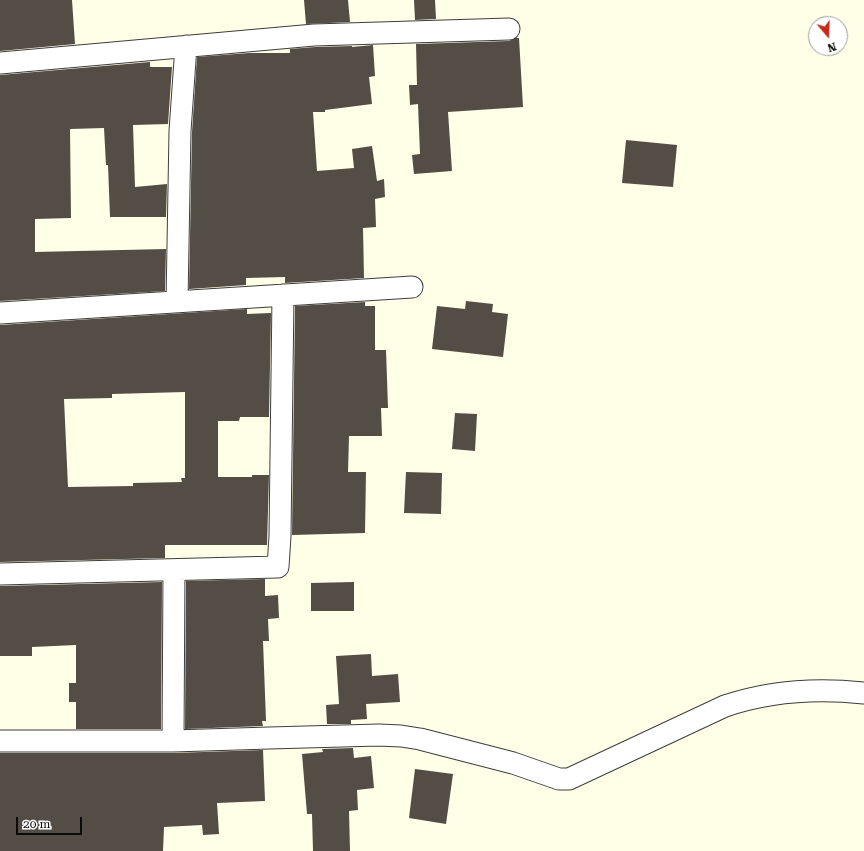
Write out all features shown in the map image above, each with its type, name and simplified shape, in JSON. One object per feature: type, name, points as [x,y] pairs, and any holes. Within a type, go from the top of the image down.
[{"type":"street","points":[[0,63],[314,35],[508,28]]},
{"type":"street","points":[[177,302],[180,131],[186,46]]},
{"type":"street","points":[[0,313],[412,287]]},
{"type":"street","points":[[0,574],[278,567],[280,536],[283,295]]},
{"type":"street","points":[[173,741],[174,570]]},
{"type":"street","points":[[0,741],[173,741],[276,737],[401,736],[420,739],[513,763],[559,779],[569,778],[741,700],[789,693],[837,690],[864,693]]},
{"type":"building","points":[[0,0],[72,0],[75,44],[0,51]]},
{"type":"building","points":[[304,0],[348,0],[350,22],[306,24]]},
{"type":"building","points":[[414,0],[435,0],[436,19],[415,20]]},
{"type":"building","points":[[519,38],[523,107],[448,112],[452,171],[414,174],[412,155],[420,154],[418,104],[410,105],[409,85],[417,85],[416,44],[509,41]]},
{"type":"building","points":[[373,45],[375,76],[369,77],[372,104],[325,110],[325,112],[313,112],[317,171],[354,168],[352,149],[372,146],[377,181],[384,179],[385,197],[375,199],[376,227],[363,228],[364,278],[285,283],[285,277],[246,278],[246,285],[189,289],[192,132],[197,57],[249,53],[290,53],[290,49]]},
{"type":"building","points":[[150,62],[150,67],[172,67],[168,124],[133,125],[135,187],[167,184],[166,217],[110,217],[108,165],[106,165],[104,128],[70,129],[71,218],[35,219],[35,252],[166,249],[165,291],[0,301],[0,75]]},
{"type":"building","points":[[626,140],[677,145],[673,187],[622,183]]},
{"type":"building","points":[[466,301],[493,304],[492,312],[508,314],[503,357],[432,349],[437,306],[465,309]]},
{"type":"building","points":[[365,302],[365,306],[375,306],[375,350],[386,350],[388,408],[381,408],[382,436],[349,436],[348,472],[366,472],[365,533],[292,535],[295,306]]},
{"type":"building","points":[[247,309],[247,314],[271,313],[269,417],[240,417],[239,421],[218,421],[218,477],[252,477],[252,475],[269,475],[267,545],[165,545],[165,558],[0,562],[0,325]],"holes":[[[185,392],[185,478],[181,478],[182,482],[133,483],[133,486],[68,487],[64,399],[112,398],[112,394]]]},
{"type":"building","points":[[455,413],[477,414],[475,451],[452,449]]},
{"type":"building","points":[[406,472],[442,473],[441,514],[404,513]]},
{"type":"building","points":[[265,579],[265,596],[278,595],[279,618],[268,619],[269,641],[263,641],[266,721],[262,721],[263,726],[185,729],[186,581]]},
{"type":"building","points":[[162,582],[161,729],[76,729],[76,702],[69,702],[69,683],[76,683],[76,645],[32,647],[32,656],[0,656],[0,586]]},
{"type":"building","points":[[354,582],[354,611],[311,611],[311,583]]},
{"type":"building","points":[[371,654],[372,676],[398,674],[400,702],[366,704],[367,719],[351,720],[351,724],[327,724],[326,705],[339,704],[336,656]]},
{"type":"building","points":[[353,748],[354,758],[371,756],[374,788],[357,790],[358,810],[349,811],[350,851],[313,851],[312,814],[307,814],[302,754],[323,752],[322,749]]},
{"type":"building","points":[[263,750],[265,801],[217,803],[219,834],[203,835],[202,825],[164,827],[163,851],[0,851],[0,753],[173,753]]},
{"type":"building","points":[[415,769],[453,774],[446,824],[409,818]]}]
